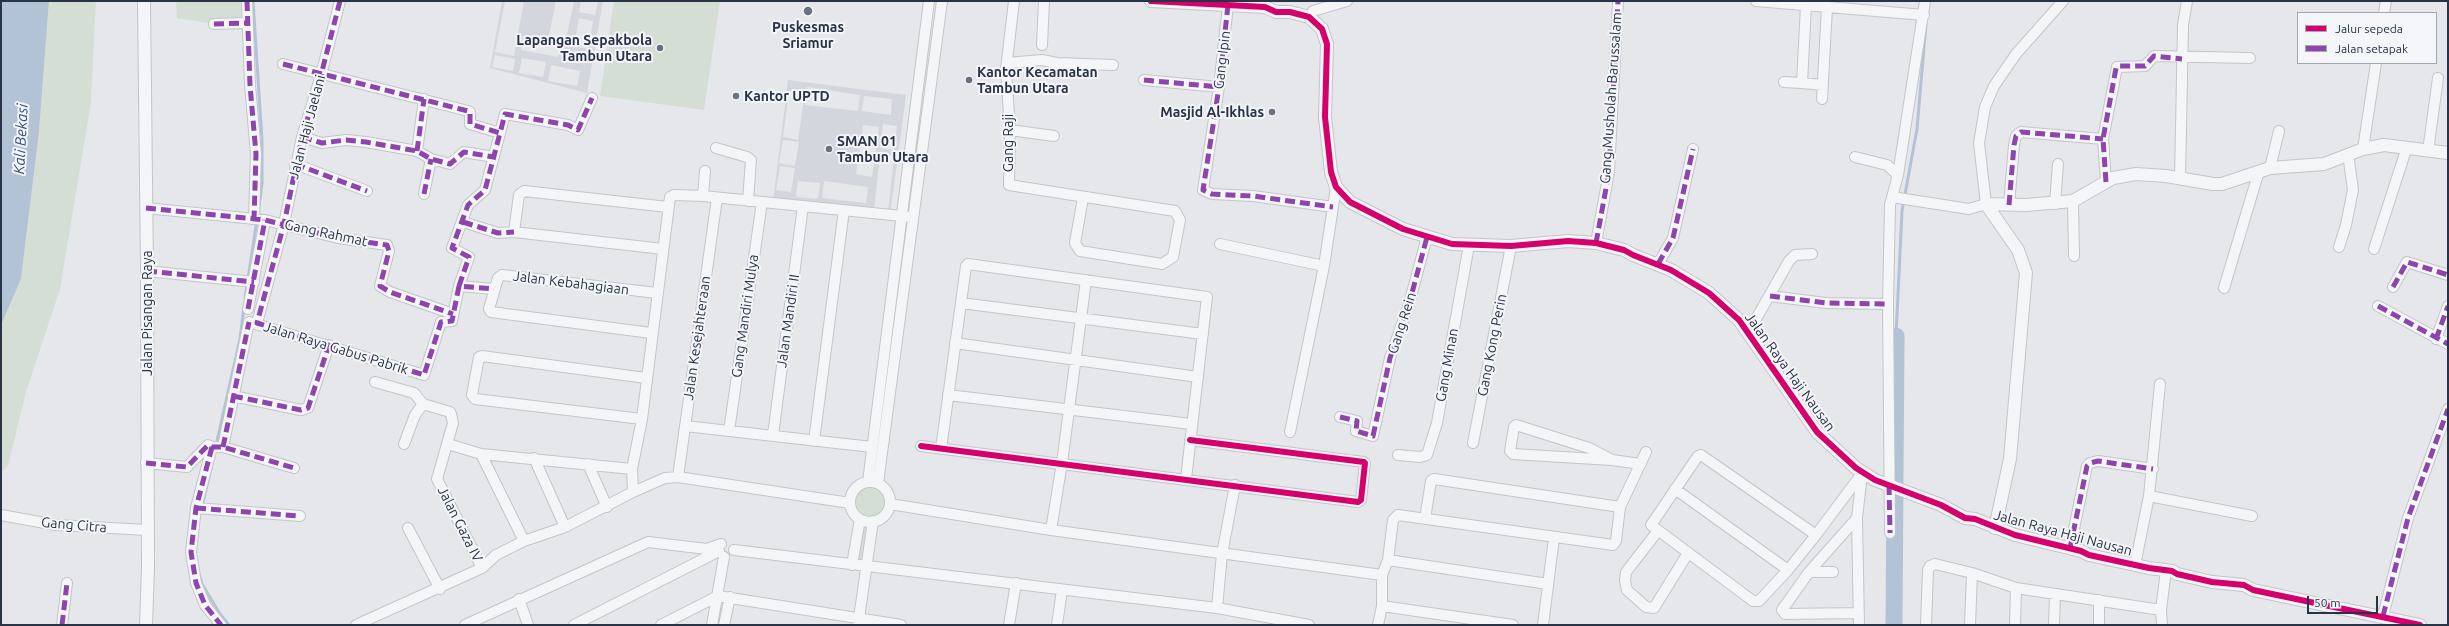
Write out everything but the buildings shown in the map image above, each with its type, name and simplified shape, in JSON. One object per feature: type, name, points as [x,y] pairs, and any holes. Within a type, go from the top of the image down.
[{"type":"street","name":"Jalan Pisangan Raya","points":[[144,1],[147,271],[146,625]]},
{"type":"street","points":[[247,1],[247,23],[256,154],[254,219]]},
{"type":"street","name":"Jalan Haji Jaelani","points":[[257,323],[284,224],[295,164],[321,75],[340,1]]},
{"type":"street","points":[[873,483],[872,447],[929,1]]},
{"type":"street","points":[[873,483],[896,343],[935,42],[942,1]]},
{"type":"street","name":"Gang Raji","points":[[1014,1],[1007,63],[1010,130],[1008,181],[1012,187],[1037,189],[1083,198]]},
{"type":"street","points":[[1042,45],[1044,1]]},
{"type":"street","points":[[1151,1],[1228,5],[1265,4],[1276,12],[1312,10],[1347,1]]},
{"type":"street","name":"Gang Musholah Barussalam","points":[[1596,243],[1609,172],[1618,1]]},
{"type":"street","points":[[1756,1],[1806,5],[1871,6],[1924,15]]},
{"type":"street","points":[[1890,533],[1888,304],[1889,223],[1892,197],[1898,175],[1924,15],[1925,1]]},
{"type":"street","points":[[1994,528],[2010,459],[2026,273],[2018,250],[1986,204],[1979,143],[1985,107],[1994,86],[2008,64],[2063,1]]},
{"type":"street","points":[[2180,178],[2183,18],[2187,1]]},
{"type":"street","points":[[2384,12],[2386,1]]},
{"type":"street","name":"Gang Ipin","points":[[1228,5],[1219,88],[1203,187],[1206,193],[1253,196],[1333,207]]},
{"type":"street","points":[[1802,83],[1806,5]]},
{"type":"street","points":[[1822,99],[1831,5]]},
{"type":"street","name":"Jalan Raya Haji Nausan","points":[[1312,10],[1322,29],[1327,44],[1325,68],[1326,141],[1331,172],[1336,186],[1350,202],[1390,223],[1426,237],[1452,244],[1511,246],[1568,241],[1596,243],[1624,250],[1658,264],[1709,293],[1724,305],[1748,333],[1817,432],[1831,447],[1863,472],[1889,485],[1941,505],[1965,518],[1975,520],[1994,528],[2070,548],[2089,555],[2166,570],[2177,574],[2244,585],[2253,590],[2383,616],[2394,622],[2420,625]]},
{"type":"street","points":[[214,24],[247,23]]},
{"type":"street","points":[[923,40],[935,42]]},
{"type":"street","points":[[2106,182],[2103,139],[2117,67],[2145,66],[2154,56],[2182,59],[2250,58]]},
{"type":"street","points":[[1007,63],[1042,60],[1057,63],[1113,65]]},
{"type":"street","points":[[282,64],[321,75],[424,99],[470,112],[470,124],[500,133]]},
{"type":"street","points":[[2363,149],[2376,64]]},
{"type":"street","points":[[2428,151],[2438,78]]},
{"type":"street","points":[[1144,80],[1219,88]]},
{"type":"street","points":[[1784,82],[1823,85]]},
{"type":"street","points":[[453,314],[459,286],[469,257],[452,248],[463,222],[468,205],[485,190],[505,114],[568,125],[578,130],[592,98]]},
{"type":"street","points":[[417,151],[424,99]]},
{"type":"street","points":[[1010,130],[1054,136]]},
{"type":"street","points":[[2224,288],[2238,243],[2279,131]]},
{"type":"street","points":[[2009,204],[2014,145],[2016,136],[2021,132],[2103,139]]},
{"type":"street","points":[[302,137],[322,143],[346,140],[417,151],[431,159],[450,164],[464,152],[494,157]]},
{"type":"street","points":[[1892,197],[1969,209],[1986,204],[2055,204],[2073,201],[2106,182],[2136,174],[2180,178],[2213,184],[2230,182],[2265,170],[2324,164],[2363,149],[2384,145],[2448,153]]},
{"type":"street","points":[[2374,249],[2407,147]]},
{"type":"street","points":[[716,148],[751,160],[748,201]]},
{"type":"street","points":[[1658,264],[1673,238],[1693,149]]},
{"type":"street","points":[[2339,247],[2346,225],[2352,190],[2348,154]]},
{"type":"street","points":[[1855,156],[1887,165],[1898,175]]},
{"type":"street","points":[[424,194],[431,159]]},
{"type":"street","points":[[295,164],[367,191]]},
{"type":"street","points":[[2055,204],[2058,164]]},
{"type":"street","points":[[703,196],[705,171]]},
{"type":"street","points":[[1290,432],[1324,266],[1336,186]]},
{"type":"street","points":[[514,232],[519,195],[524,191],[668,207]]},
{"type":"street","points":[[633,492],[632,469],[642,419],[651,333],[669,198],[674,195],[703,196],[912,217]]},
{"type":"street","name":"Jalan Kesejahteraan","points":[[678,478],[684,426],[717,198]]},
{"type":"street","points":[[1083,198],[1175,211],[1180,220],[1173,257],[1162,264],[1080,251],[1075,243],[1083,198]]},
{"type":"street","points":[[2073,201],[2074,256]]},
{"type":"street","name":"Gang Mandiri Mulya","points":[[729,431],[762,202]]},
{"type":"street","name":"Jalan Mandiri II","points":[[773,436],[803,206]]},
{"type":"street","name":"Gang Rahmat","points":[[146,208],[265,220],[338,238],[387,245],[389,251],[380,286],[390,292],[453,314]]},
{"type":"street","points":[[814,441],[844,210]]},
{"type":"street","points":[[248,309],[252,281],[265,220]]},
{"type":"street","points":[[463,222],[498,233],[514,232],[663,249]]},
{"type":"street","name":"Gang Rein","points":[[1340,417],[1357,421],[1356,431],[1373,436],[1390,358],[1409,304],[1426,237]]},
{"type":"street","points":[[1220,244],[1324,266]]},
{"type":"street","name":"Gang Minan","points":[[1398,455],[1420,457],[1427,455],[1437,423],[1469,245]]},
{"type":"street","name":"Gang Kong Perin","points":[[1473,443],[1511,246]]},
{"type":"street","points":[[1748,333],[1791,258],[1798,254],[1812,254]]},
{"type":"street","points":[[2393,287],[2407,262],[2448,275]]},
{"type":"street","points":[[941,449],[967,264],[1205,296],[1208,299],[1191,424],[1186,479]]},
{"type":"street","points":[[147,271],[252,281]]},
{"type":"street","name":"Jalan Kebahagiaan","points":[[651,333],[491,312],[489,309],[498,278],[502,275],[657,293]]},
{"type":"street","points":[[1050,530],[1062,463],[1086,280]]},
{"type":"street","points":[[459,286],[494,289]]},
{"type":"street","points":[[1770,296],[1826,303],[1888,304]]},
{"type":"street","points":[[961,303],[1203,334]]},
{"type":"street","points":[[2378,306],[2436,339],[2448,344]]},
{"type":"street","points":[[2436,339],[2448,306]]},
{"type":"street","name":"Jalan Raya Gabus Pabrik","points":[[223,447],[249,322],[257,323],[329,345],[424,376],[441,322],[452,321],[453,314]]},
{"type":"street","points":[[885,342],[896,343]]},
{"type":"street","points":[[955,343],[1198,377]]},
{"type":"street","points":[[233,396],[301,410],[308,408],[329,345]]},
{"type":"street","points":[[642,419],[475,399],[472,395],[479,357],[482,356],[646,378]]},
{"type":"street","points":[[375,382],[414,393],[423,404],[415,415],[404,444]]},
{"type":"street","points":[[2135,565],[2153,469],[2160,384]]},
{"type":"street","points":[[948,395],[1068,411],[1191,424]]},
{"type":"street","name":"Jalan Gaza IV","points":[[423,404],[450,412],[451,414],[453,423],[437,479],[482,568]]},
{"type":"street","points":[[2383,616],[2408,518],[2448,409]]},
{"type":"street","points":[[1612,460],[1589,448],[1516,425],[1514,427],[1510,451],[1513,454],[1612,460],[1640,464]]},
{"type":"street","points":[[684,426],[872,447]]},
{"type":"street","points":[[921,446],[1235,485],[1358,502],[1361,500],[1365,463],[1190,440]]},
{"type":"street","points":[[448,444],[481,454],[534,458],[632,469]]},
{"type":"street","points":[[146,463],[187,467],[204,446],[208,445],[212,447],[223,447],[294,468]]},
{"type":"street","points":[[212,447],[196,508],[191,552],[196,582],[205,605],[221,625]]},
{"type":"street","points":[[1378,625],[1382,606],[1382,575],[1388,560],[1395,517],[1398,515],[1554,538],[1613,545],[1616,541],[1620,507],[1646,452]]},
{"type":"street","points":[[481,454],[524,541]]},
{"type":"street","points":[[1816,535],[1704,455],[1698,456],[1651,524],[1651,527],[1657,532],[1756,602],[1761,600],[1788,570],[1816,535],[1863,472]]},
{"type":"street","points":[[534,458],[565,527]]},
{"type":"street","points":[[2070,548],[2087,466],[2090,463],[2098,461],[2153,469]]},
{"type":"street","points":[[588,464],[607,507]]},
{"type":"street","points":[[1859,625],[1857,518],[1863,472]]},
{"type":"street","points":[[356,625],[440,589],[482,568],[496,555],[524,541],[565,527],[607,507],[633,492],[662,479],[678,478],[850,502]]},
{"type":"street","points":[[1425,519],[1431,481],[1434,479],[1620,507]]},
{"type":"street","points":[[873,483],[888,492],[890,504],[885,516],[873,521],[860,519],[852,509],[850,496],[854,490],[873,483]]},
{"type":"street","points":[[1217,608],[1222,554],[1235,485]]},
{"type":"street","points":[[1675,489],[1788,570]]},
{"type":"street","points":[[2149,496],[2252,516]]},
{"type":"street","points":[[890,504],[1050,530],[1382,575]]},
{"type":"street","points":[[196,508],[300,516]]},
{"type":"street","name":"Gang Citra","points":[[1,515],[56,525],[147,530]]},
{"type":"street","points":[[1857,518],[1809,572],[1783,606],[1783,613],[1859,613]]},
{"type":"street","points":[[852,565],[860,519]]},
{"type":"street","points":[[858,622],[873,521]]},
{"type":"street","points":[[408,528],[440,589]]},
{"type":"street","points":[[1657,532],[1626,572],[1624,581],[1627,590],[1646,607],[1654,608],[1688,553]]},
{"type":"street","points":[[1543,625],[1554,538]]},
{"type":"street","points":[[465,625],[519,599],[648,542],[721,551]]},
{"type":"street","points":[[574,625],[721,551],[730,544],[734,550],[867,567],[1016,582],[1062,590],[1217,608],[1309,625]]},
{"type":"street","points":[[712,625],[718,596],[721,551]]},
{"type":"street","points":[[1388,560],[1548,584]]},
{"type":"street","points":[[1926,625],[1929,567],[1935,564],[1972,573],[2016,588],[2161,610]]},
{"type":"street","points":[[2162,625],[2161,610],[2166,570]]},
{"type":"street","points":[[1809,572],[1832,572]]},
{"type":"street","points":[[1970,625],[1972,573]]},
{"type":"street","points":[[1009,625],[1016,582]]},
{"type":"street","points":[[62,625],[67,583]]},
{"type":"street","points":[[2015,625],[2016,588]]},
{"type":"street","points":[[1057,625],[1062,590]]},
{"type":"street","points":[[2054,625],[2055,594]]},
{"type":"street","points":[[661,625],[718,596],[730,597],[858,622],[901,625]]},
{"type":"street","points":[[724,625],[730,597]]},
{"type":"street","points":[[519,599],[528,625]]},
{"type":"street","points":[[2099,600],[2099,625]]},
{"type":"street","points":[[1382,606],[1513,625]]},
{"type":"shaded area","points":[[49,1],[96,1],[91,102],[60,289],[26,392],[8,466],[1,473],[1,325],[21,279],[39,132]]},
{"type":"shaded area","points":[[176,1],[247,1],[247,23],[214,24],[177,18]]},
{"type":"shaded area","points":[[502,1],[505,1],[495,52],[514,56],[524,1],[556,1],[549,35],[566,39],[574,1],[581,1],[579,12],[595,15],[598,1],[603,1],[587,93],[490,68]],"holes":[[[579,18],[593,21],[588,49],[574,46]],[[523,36],[561,43],[558,57],[521,50]],[[495,55],[515,59],[513,71],[492,67]],[[522,58],[546,62],[543,77],[519,73]],[[551,65],[580,71],[577,86],[548,81]]]},
{"type":"shaded area","name":"Lapangan Sepakbola Tambun Utara","points":[[614,1],[720,1],[704,110],[600,96]]},
{"type":"shaded area","name":"SMAN 01 Tambun Utara","points":[[788,80],[906,95],[890,216],[773,201]],"holes":[[[807,87],[860,95],[858,111],[805,105]],[[789,91],[805,93],[798,140],[783,137]],[[864,96],[892,99],[891,115],[862,111]],[[883,124],[897,126],[894,150],[880,148]],[[863,125],[879,127],[872,177],[856,174]],[[783,140],[799,142],[795,166],[779,163]],[[880,155],[894,156],[888,211],[874,209]],[[780,166],[795,168],[791,192],[776,190]],[[798,181],[820,183],[818,199],[796,197]],[[824,181],[868,187],[866,203],[822,198]]]},
{"type":"shaded area","points":[[865,482],[878,483],[884,487],[888,492],[890,504],[885,516],[873,521],[867,567],[852,565],[860,519],[851,509],[850,496],[859,485]]},
{"type":"water","name":"Kali Bekasi","points":[[1,1],[49,1],[39,132],[21,279],[1,325]]},
{"type":"waterway","points":[[253,1],[262,140],[262,183],[259,207]]},
{"type":"waterway","points":[[1896,336],[1902,211],[1917,129],[1926,24]]},
{"type":"waterway","points":[[245,298],[257,220]]},
{"type":"waterway","points":[[217,441],[240,339],[244,307]]},
{"type":"waterway","points":[[1894,625],[1896,336]]},
{"type":"waterway","points":[[202,507],[212,464]]},
{"type":"waterway","points":[[199,574],[202,584],[220,614],[229,625]]},
{"type":"marked path","points":[[247,1],[250,85],[256,154],[254,219]]},
{"type":"marked path","points":[[340,1],[321,75],[302,137],[284,224],[257,323],[424,375],[441,322],[452,321],[459,286],[494,289]]},
{"type":"marked path","points":[[1596,243],[1609,172],[1618,1]]},
{"type":"marked path","points":[[1228,5],[1219,87],[1203,190],[1212,194],[1253,196],[1333,207]]},
{"type":"marked path","points":[[214,24],[247,23]]},
{"type":"marked path","points":[[2106,182],[2103,139],[2116,68],[2119,66],[2145,66],[2154,56],[2182,59]]},
{"type":"marked path","points":[[283,64],[468,111],[470,112],[470,124],[500,133],[505,114],[568,125],[578,130],[592,98]]},
{"type":"marked path","points":[[1144,80],[1219,87]]},
{"type":"marked path","points":[[417,151],[424,99]]},
{"type":"marked path","points":[[2009,205],[2014,145],[2016,136],[2021,132],[2103,139]]},
{"type":"marked path","points":[[459,286],[469,257],[452,248],[468,205],[485,190],[500,133]]},
{"type":"marked path","points":[[302,137],[322,143],[346,140],[417,151],[431,159],[450,164],[464,152],[494,157]]},
{"type":"marked path","points":[[1658,264],[1673,238],[1693,149]]},
{"type":"marked path","points":[[424,194],[431,159]]},
{"type":"marked path","points":[[295,164],[367,191]]},
{"type":"marked path","points":[[146,208],[265,220],[338,238],[387,245],[389,251],[380,286],[390,292],[453,314]]},
{"type":"marked path","points":[[248,309],[265,220]]},
{"type":"marked path","points":[[463,222],[498,233],[514,232]]},
{"type":"marked path","points":[[1340,417],[1357,421],[1356,431],[1373,436],[1390,358],[1409,304],[1427,237]]},
{"type":"marked path","points":[[2393,287],[2407,262],[2448,275]]},
{"type":"marked path","points":[[147,271],[254,282]]},
{"type":"marked path","points":[[1770,296],[1826,303],[1888,304]]},
{"type":"marked path","points":[[2378,306],[2448,344]]},
{"type":"marked path","points":[[2436,339],[2448,306]]},
{"type":"marked path","points":[[223,447],[249,322]]},
{"type":"marked path","points":[[233,396],[301,410],[308,408],[329,345]]},
{"type":"marked path","points":[[2383,616],[2408,518],[2448,409]]},
{"type":"marked path","points":[[146,463],[187,467],[208,445],[212,447],[223,447],[294,468]]},
{"type":"marked path","points":[[212,447],[196,508],[191,552],[196,583],[205,605],[221,625]]},
{"type":"marked path","points":[[2070,548],[2087,466],[2090,463],[2098,461],[2153,469]]},
{"type":"marked path","points":[[1889,485],[1890,533]]},
{"type":"marked path","points":[[196,508],[300,516]]},
{"type":"marked path","points":[[62,625],[67,583]]},
{"type":"cycle path","points":[[1151,1],[1265,7],[1276,12],[1290,12],[1309,17],[1322,29],[1327,44],[1325,117],[1331,172],[1336,187],[1350,202],[1403,229],[1452,244],[1511,246],[1568,241],[1596,243],[1624,250],[1671,270],[1709,293],[1739,320],[1817,432],[1856,468],[1875,480],[1941,505],[1965,518],[1975,519],[2015,535],[2081,551],[2089,555],[2149,568],[2172,571],[2177,574],[2212,582],[2244,585],[2253,590],[2420,625]]},
{"type":"cycle path","points":[[921,446],[1358,502],[1361,500],[1364,462],[1190,440]]},
{"type":"place","name":"Puskesmas Sriamur","points":[[808,11]]},
{"type":"place","name":"Lapangan Sepakbola Tambun Utara","points":[[660,48]]},
{"type":"place","name":"Kantor Kecamatan Tambun Utara","points":[[969,80]]},
{"type":"place","name":"Kantor UPTD","points":[[736,96]]},
{"type":"place","name":"Masjid Al-Ikhlas","points":[[1272,112]]},
{"type":"place","name":"SMAN 01 Tambun Utara","points":[[829,149]]}]
